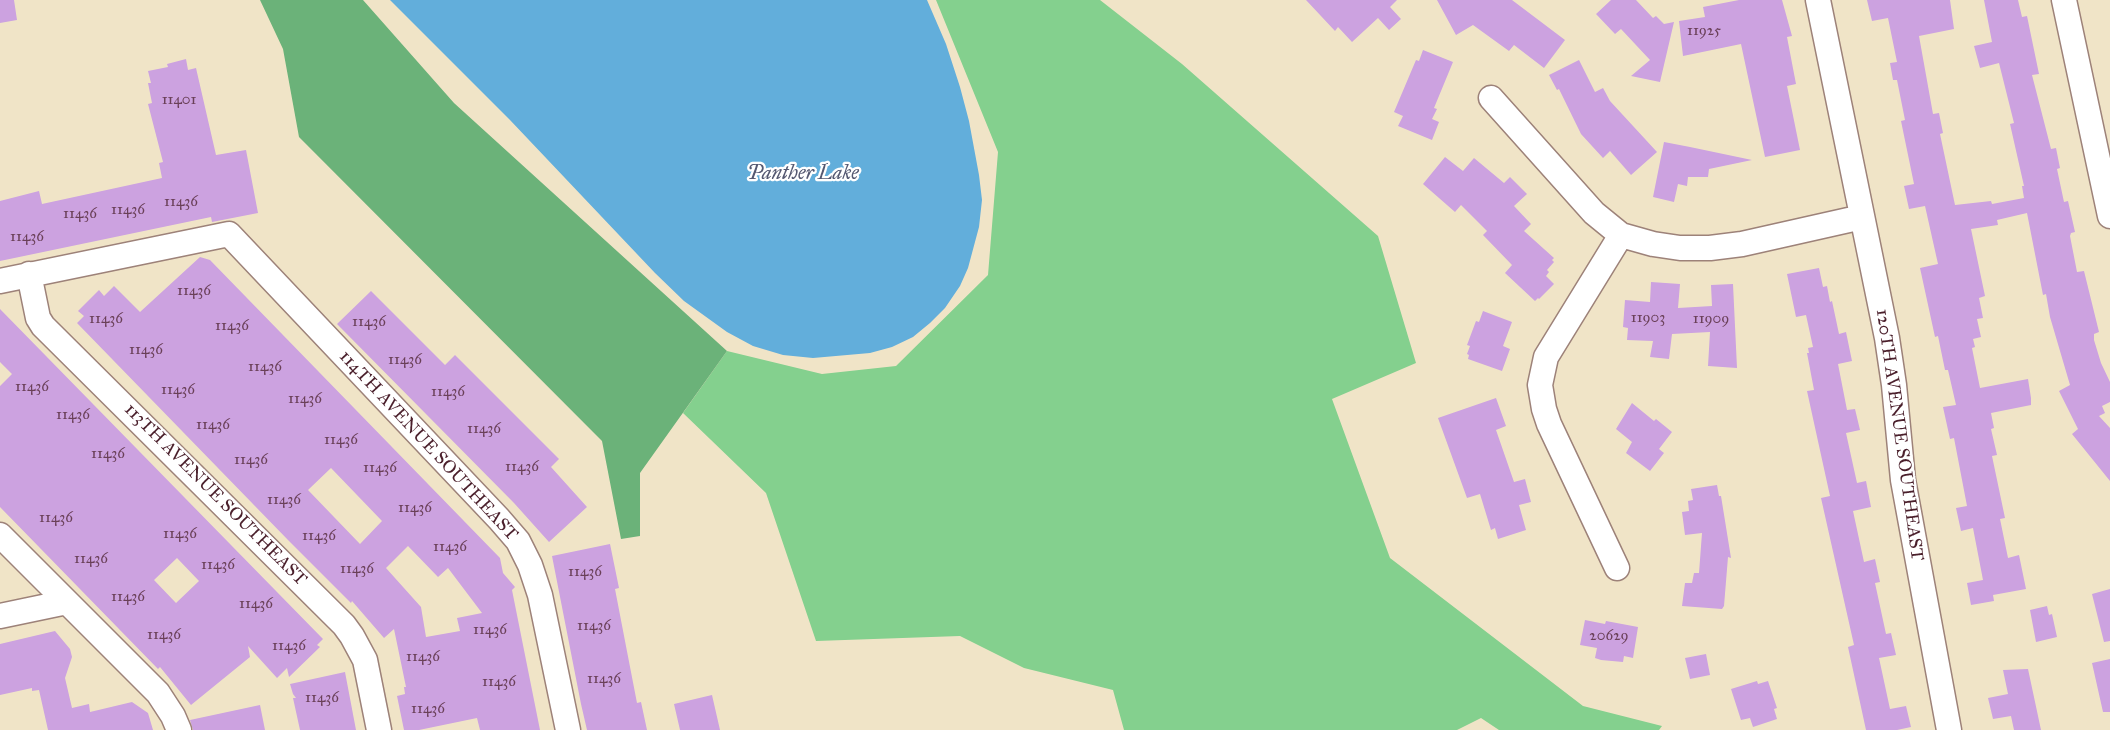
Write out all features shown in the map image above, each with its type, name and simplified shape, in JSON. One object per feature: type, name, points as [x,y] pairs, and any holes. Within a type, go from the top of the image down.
[{"type":"street","name":"120TH AVENUE SOUTHEAST","points":[[1818,0],[1894,386],[1903,480],[1912,540],[1949,730]]},
{"type":"street","points":[[2064,0],[2110,216]]},
{"type":"street","points":[[1491,98],[1594,213],[1621,235],[1653,244],[1680,248],[1710,248],[1743,244],[1862,217]]},
{"type":"street","name":"114TH AVENUE SOUTHEAST","points":[[28,274],[230,234],[518,541],[530,565],[540,596],[568,730]]},
{"type":"street","points":[[1617,568],[1549,424],[1540,385],[1546,357],[1621,235]]},
{"type":"street","points":[[0,280],[28,274]]},
{"type":"street","name":"113TH AVENUE SOUTHEAST","points":[[28,274],[38,318],[43,326],[344,625],[364,660],[379,730]]},
{"type":"street","points":[[0,535],[158,693],[179,730]]},
{"type":"street","points":[[0,616],[67,602]]},
{"type":"green space","points":[[260,0],[363,0],[454,103],[727,351],[640,473],[640,536],[621,539],[602,441],[299,137],[283,49]]},
{"type":"green space","points":[[936,0],[1100,0],[1182,64],[1378,236],[1416,363],[1332,399],[1390,558],[1583,706],[1662,726],[1659,730],[1499,730],[1481,718],[1457,730],[1124,730],[1113,690],[1024,668],[960,636],[816,641],[766,493],[683,413],[727,351],[822,374],[896,366],[988,275],[998,152]]},
{"type":"water","name":"Panther Lake","points":[[390,0],[927,0],[946,44],[960,87],[969,121],[982,200],[979,227],[968,268],[960,286],[945,308],[930,323],[913,337],[892,347],[870,353],[813,358],[783,355],[753,346],[727,332],[684,301],[510,120]]},
{"type":"building","points":[[0,0],[14,0],[17,20],[0,23]]},
{"type":"building","points":[[1306,0],[1397,0],[1390,7],[1401,19],[1389,30],[1378,18],[1352,42],[1338,27],[1335,31]]},
{"type":"building","points":[[1437,0],[1512,0],[1565,40],[1544,68],[1514,45],[1509,51],[1473,25],[1456,35]]},
{"type":"building","points":[[1611,0],[1636,0],[1653,18],[1656,16],[1664,24],[1674,22],[1660,82],[1631,76],[1650,60],[1621,29],[1615,34],[1596,14]]},
{"type":"building","points":[[1739,0],[1782,0],[1792,36],[1787,37],[1796,84],[1787,86],[1800,150],[1765,157],[1741,44],[1683,56],[1679,21],[1705,17],[1703,7]]},
{"type":"building","points":[[1867,0],[1950,0],[1954,29],[1919,36],[1933,114],[1939,113],[1943,133],[1940,134],[1955,205],[1991,201],[1992,204],[2024,198],[2022,186],[2024,186],[2010,124],[2014,123],[1999,63],[1980,68],[1974,46],[1992,42],[1984,0],[2018,0],[2022,17],[2027,16],[2039,74],[2032,75],[2051,149],[2056,148],[2060,168],[2057,169],[2064,202],[2068,201],[2075,232],[2070,236],[2077,272],[2084,271],[2099,332],[2094,334],[2094,340],[2110,382],[2110,402],[2102,406],[2105,413],[2099,416],[2110,428],[2110,481],[2072,434],[2078,429],[2059,391],[2070,385],[2050,317],[2046,294],[2043,295],[2027,213],[1997,220],[1998,225],[1971,229],[1985,296],[1979,298],[1983,318],[1977,319],[1981,337],[1973,339],[1975,347],[1972,348],[1980,388],[2028,379],[2031,398],[2031,405],[1991,413],[1994,428],[1991,429],[1997,455],[1992,456],[2005,518],[2000,519],[2008,558],[2019,555],[2026,589],[1993,595],[1994,601],[1971,605],[1967,583],[1983,580],[1973,528],[1961,531],[1956,508],[1967,506],[1954,438],[1950,439],[1943,407],[1956,405],[1948,370],[1945,370],[1938,336],[1935,337],[1920,268],[1938,264],[1925,206],[1909,209],[1904,186],[1914,184],[1901,121],[1905,120],[1897,80],[1893,80],[1890,63],[1897,62],[1888,18],[1872,21]]},
{"type":"building","points":[[1423,50],[1453,62],[1434,108],[1437,109],[1432,119],[1439,122],[1432,140],[1398,126],[1403,116],[1394,112],[1416,60],[1419,61]]},
{"type":"building","points":[[186,59],[188,70],[196,68],[216,155],[246,150],[258,213],[212,222],[211,217],[0,261],[0,201],[39,191],[42,204],[162,178],[159,163],[163,162],[148,104],[152,103],[148,71],[168,67],[167,64]]},
{"type":"building","points":[[1579,60],[1595,92],[1603,88],[1610,101],[1657,152],[1631,175],[1610,151],[1603,158],[1581,134],[1559,89],[1557,90],[1549,75]]},
{"type":"building","points":[[1664,142],[1752,160],[1709,169],[1708,177],[1688,177],[1687,186],[1678,184],[1674,202],[1653,197]]},
{"type":"building","points":[[1445,157],[1463,171],[1474,158],[1504,183],[1510,177],[1527,194],[1514,206],[1531,224],[1524,231],[1554,258],[1546,276],[1554,284],[1539,299],[1535,301],[1505,273],[1512,265],[1483,235],[1487,231],[1461,205],[1455,212],[1423,184]]},
{"type":"building","points":[[200,257],[210,260],[500,558],[503,573],[515,587],[512,590],[540,730],[480,730],[477,718],[419,730],[404,730],[397,696],[405,694],[404,687],[406,687],[394,629],[384,638],[352,601],[351,603],[288,540],[77,323],[84,316],[78,311],[99,290],[104,296],[114,286],[140,312]],"holes":[[[331,468],[382,521],[360,544],[308,490]],[[408,546],[438,577],[448,568],[482,613],[457,618],[460,631],[426,637],[421,607],[386,568]]]},
{"type":"building","points":[[1819,268],[1823,287],[1827,286],[1830,302],[1832,301],[1839,334],[1846,332],[1852,361],[1838,364],[1847,410],[1855,409],[1860,430],[1846,433],[1857,483],[1866,481],[1871,507],[1853,511],[1864,562],[1875,559],[1880,582],[1875,583],[1886,634],[1891,633],[1896,655],[1879,658],[1890,709],[1906,706],[1911,727],[1897,730],[1866,730],[1848,647],[1854,645],[1821,498],[1830,496],[1807,391],[1814,390],[1807,353],[1809,353],[1808,348],[1813,347],[1806,315],[1796,317],[1787,274]]},
{"type":"building","points":[[1651,282],[1680,284],[1678,308],[1712,306],[1711,285],[1733,284],[1737,368],[1708,366],[1710,332],[1672,334],[1669,359],[1650,357],[1653,341],[1627,340],[1628,328],[1623,327],[1625,300],[1650,302]]},
{"type":"building","points":[[371,291],[445,365],[455,355],[559,459],[551,467],[587,507],[549,542],[514,503],[337,324]]},
{"type":"building","points":[[0,309],[323,639],[317,645],[320,647],[289,677],[287,668],[277,678],[248,646],[250,657],[191,705],[160,667],[158,669],[0,507],[0,386],[12,374],[0,362]],"holes":[[[177,558],[199,581],[176,603],[154,580]]]},
{"type":"building","points":[[1483,311],[1512,322],[1503,346],[1510,349],[1502,371],[1468,359],[1470,346],[1467,345],[1476,321],[1479,322]]},
{"type":"building","points":[[1496,398],[1506,426],[1496,430],[1514,482],[1525,479],[1531,502],[1519,505],[1526,530],[1498,539],[1495,528],[1491,530],[1480,494],[1467,498],[1438,418]]},
{"type":"building","points":[[1632,403],[1672,432],[1659,449],[1664,453],[1650,471],[1626,453],[1632,442],[1616,429]]},
{"type":"building","points":[[1717,485],[1719,496],[1721,496],[1731,558],[1728,557],[1724,606],[1722,609],[1682,606],[1685,583],[1692,583],[1694,573],[1699,573],[1702,533],[1685,535],[1682,512],[1689,511],[1688,501],[1693,500],[1691,489]]},
{"type":"building","points":[[610,544],[619,588],[615,589],[637,703],[641,702],[647,730],[587,730],[581,704],[552,556]]},
{"type":"building","points":[[2110,589],[2110,641],[2104,642],[2092,594]]},
{"type":"building","points":[[2047,606],[2049,615],[2052,614],[2057,637],[2036,642],[2030,610]]},
{"type":"building","points":[[1585,620],[1638,627],[1633,658],[1624,656],[1623,662],[1595,658],[1597,648],[1580,645]]},
{"type":"building","points":[[55,631],[70,649],[72,657],[65,678],[72,708],[89,704],[90,712],[132,702],[148,713],[153,730],[48,730],[39,690],[32,691],[32,688],[0,695],[0,644]]},
{"type":"building","points":[[1706,654],[1710,675],[1690,679],[1685,658]]},
{"type":"building","points":[[2110,659],[2110,712],[2103,712],[2092,663]]},
{"type":"building","points":[[2028,669],[2041,730],[2014,730],[2011,716],[1993,719],[1988,698],[2008,694],[2003,670]]},
{"type":"building","points":[[345,672],[356,730],[300,730],[293,698],[296,698],[290,684]]},
{"type":"building","points":[[1757,681],[1758,684],[1768,681],[1777,708],[1774,709],[1777,719],[1753,727],[1750,718],[1741,720],[1731,689]]},
{"type":"building","points":[[712,695],[720,730],[680,730],[674,704]]},
{"type":"building","points":[[260,705],[265,730],[193,730],[190,720]]}]
